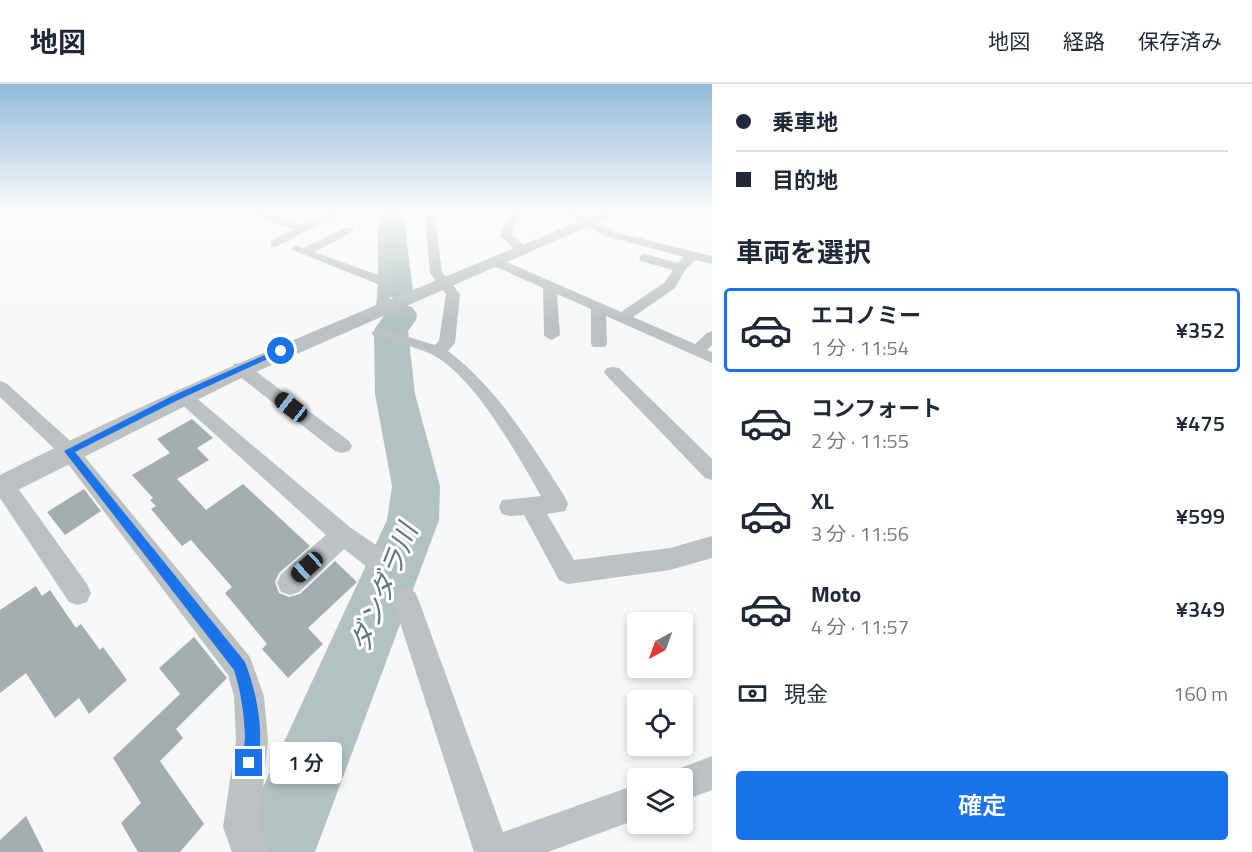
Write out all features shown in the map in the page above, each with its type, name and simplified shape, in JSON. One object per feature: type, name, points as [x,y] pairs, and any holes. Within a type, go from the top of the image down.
[{"type":"street","points":[[311,248],[300,251],[385,282]]},
{"type":"street","points":[[368,248],[385,282],[383,308]]},
{"type":"street","points":[[433,248],[436,273],[453,294],[447,343],[438,351]]},
{"type":"street","points":[[78,593],[2,487],[182,395],[528,248]]},
{"type":"street","points":[[664,248],[712,260]]},
{"type":"street","points":[[622,318],[670,285],[680,268],[693,255]]},
{"type":"street","points":[[645,258],[680,268]]},
{"type":"street","points":[[496,262],[705,354],[712,336]]},
{"type":"street","points":[[550,286],[552,335]]},
{"type":"street","points":[[598,307],[599,344]]},
{"type":"street","points":[[381,334],[438,351],[469,377],[493,406],[530,459],[557,504],[520,506],[568,572],[709,552]]},
{"type":"street","points":[[240,369],[342,446]]},
{"type":"street","points":[[613,372],[712,472]]},
{"type":"street","points":[[0,387],[69,451],[240,667],[249,696],[252,740],[241,827],[248,851]]},
{"type":"street","points":[[182,395],[343,535],[376,559]]},
{"type":"street","points":[[290,583],[343,535]]},
{"type":"street","points":[[406,601],[492,852]]},
{"type":"street","points":[[693,780],[712,773]]},
{"type":"street","points":[[498,852],[627,805]]},
{"type":"building","points":[[192,419],[213,438],[197,448],[209,460],[177,479],[206,510],[243,484],[310,546],[279,573],[275,582],[279,593],[289,597],[300,594],[335,561],[357,582],[308,628],[323,644],[288,678],[262,649],[267,644],[225,593],[232,587],[191,540],[182,546],[151,509],[156,506],[150,500],[153,498],[132,475],[170,453],[157,439]]},
{"type":"building","points":[[84,489],[101,511],[65,535],[47,512]]},
{"type":"building","points":[[36,586],[42,596],[50,590],[76,628],[81,624],[100,650],[103,647],[127,680],[89,714],[79,698],[55,718],[26,673],[0,693],[0,610]]},
{"type":"building","points":[[194,637],[227,678],[176,729],[183,738],[160,761],[204,824],[180,852],[138,852],[121,823],[141,803],[113,758],[180,694],[159,668]]},
{"type":"building","points":[[26,816],[44,852],[0,852],[0,840]]},
{"type":"waterway","name":"ダンダラ川","points":[[394,248],[398,290]]},
{"type":"waterway","name":"ダンダラ川","points":[[274,852],[413,520],[416,486],[395,394],[391,330],[400,320],[401,314]]},
{"type":"route","points":[[249,763],[252,740],[249,696],[240,667],[69,451],[175,398],[281,351]]}]
